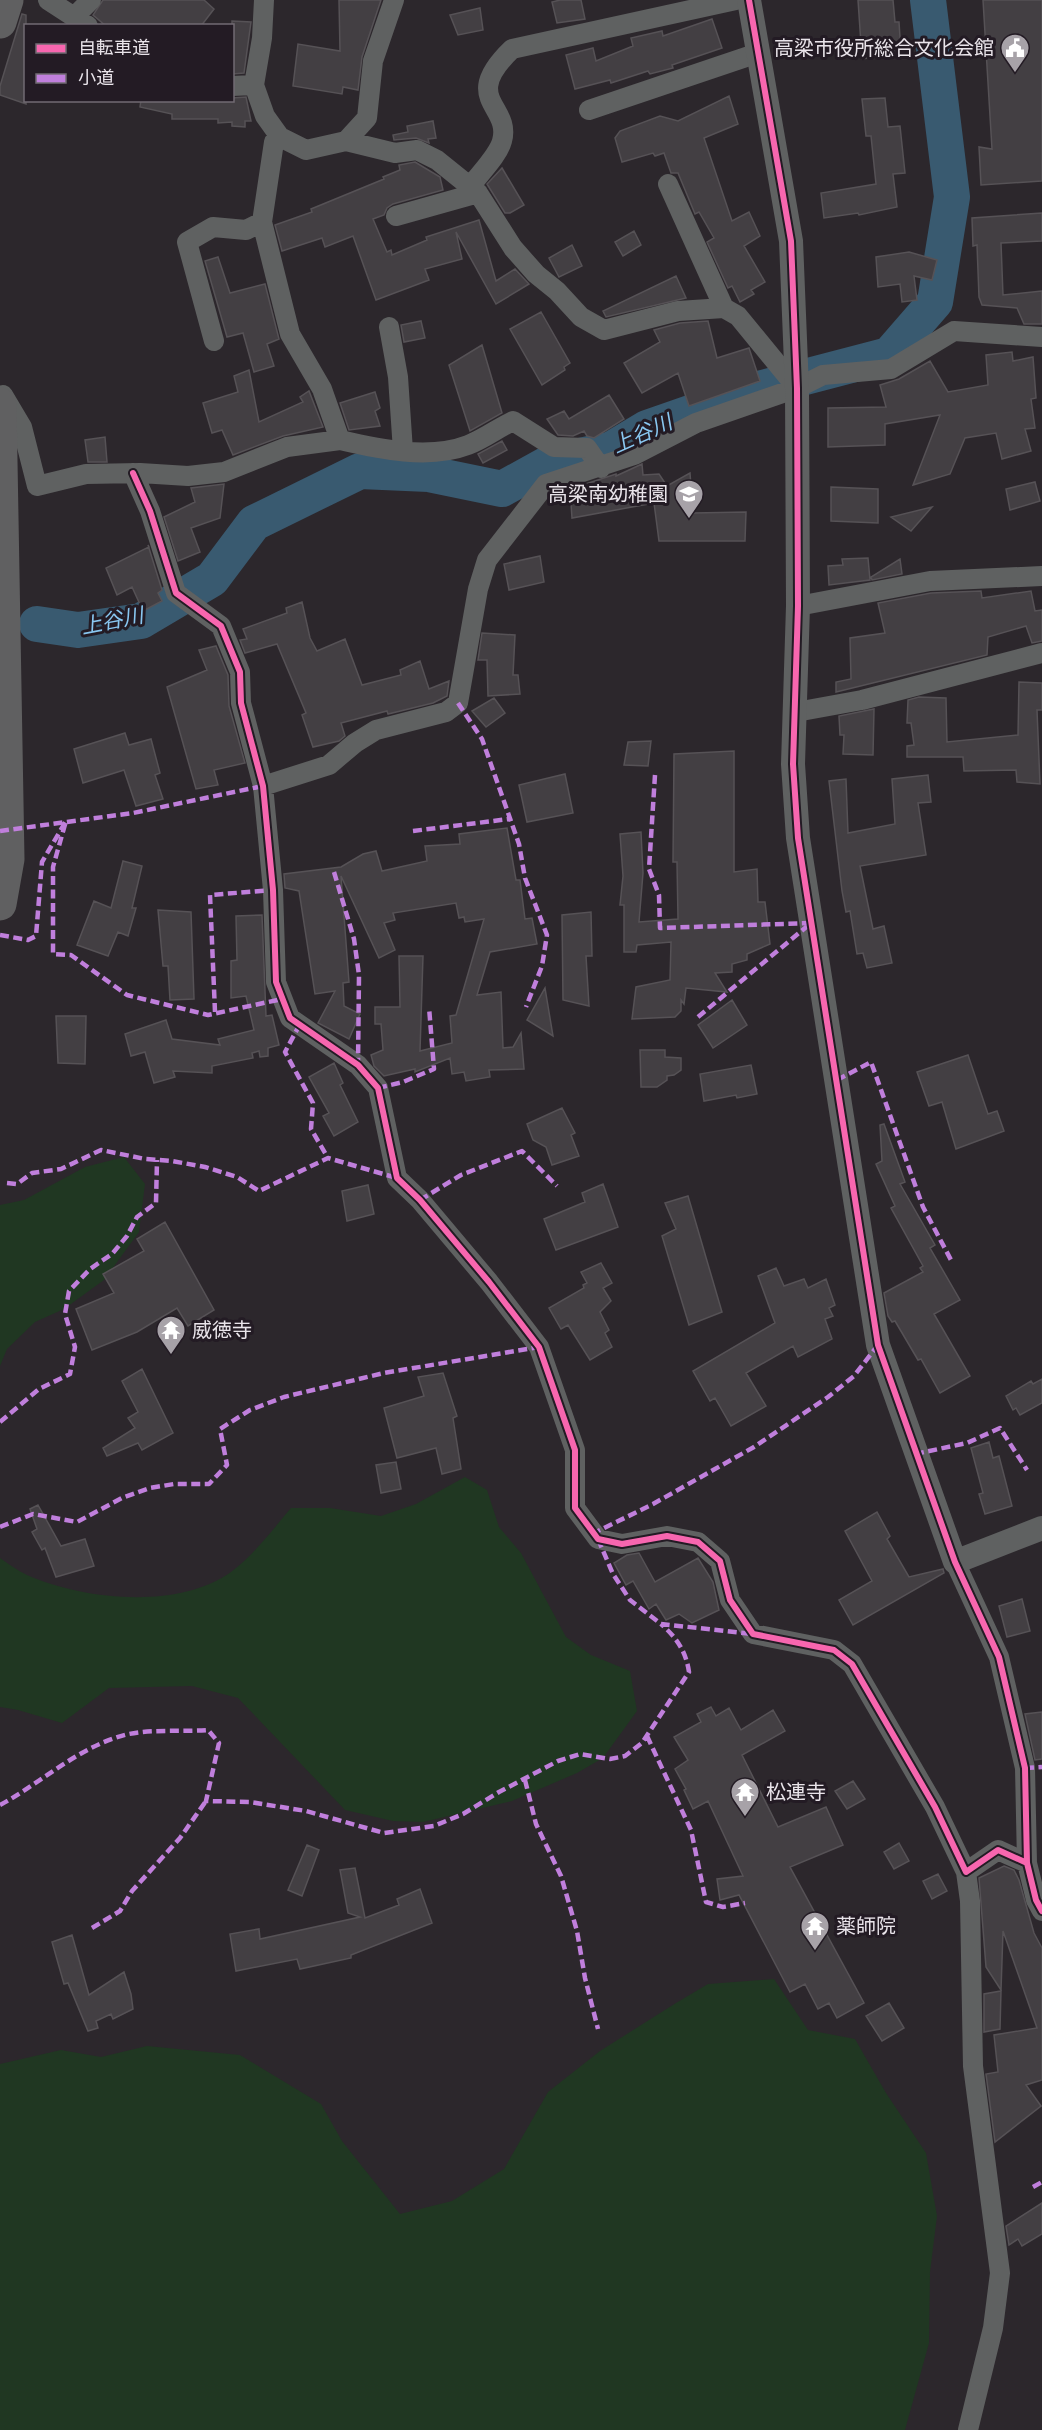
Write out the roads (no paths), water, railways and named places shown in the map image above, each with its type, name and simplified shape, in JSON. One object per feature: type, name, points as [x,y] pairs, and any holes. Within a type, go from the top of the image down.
[{"type":"highway","points":[[0,21],[7,0]]},
{"type":"highway","points":[[0,404],[8,859],[0,904]]},
{"type":"street","points":[[48,0],[82,21],[91,0]]},
{"type":"street","points":[[264,0],[262,38],[254,85],[265,116],[280,137],[306,150],[346,141],[395,153],[417,150],[437,160],[474,190],[513,248],[536,274],[557,291],[581,317],[604,330],[678,311],[724,308],[738,316],[797,388]]},
{"type":"street","points":[[346,141],[367,118],[373,61],[394,0]]},
{"type":"street","points":[[396,216],[474,190],[502,142],[504,127],[488,93],[490,77],[500,61],[512,49],[736,0]]},
{"type":"street","points":[[749,0],[791,240],[797,388],[798,606],[793,797],[798,838],[878,1345],[955,1562],[1002,1667],[1024,1768],[1027,1863],[1036,1900],[1042,1911]]},
{"type":"street","points":[[589,110],[758,53]]},
{"type":"street","points":[[234,86],[254,85]]},
{"type":"street","points":[[280,137],[274,142],[262,222],[290,334],[322,389],[340,440]]},
{"type":"street","points":[[668,184],[724,308]]},
{"type":"street","points":[[214,341],[187,242],[213,227],[246,230],[262,222]]},
{"type":"street","points":[[389,327],[398,377],[403,451]]},
{"type":"street","points":[[263,786],[329,765],[355,743],[376,730],[446,712],[458,703],[476,600],[487,560],[546,484],[601,468],[634,455],[696,423],[797,388],[823,375],[891,369],[954,331],[1042,337]]},
{"type":"street","points":[[0,390],[22,427],[37,486],[86,474],[133,473],[189,476],[224,472],[287,447],[340,440],[403,451],[442,451],[468,445],[513,421],[554,447],[588,448],[601,468]]},
{"type":"street","points":[[133,473],[150,511],[176,593],[221,626],[240,672],[241,703],[263,786],[273,890],[276,982],[290,1018],[358,1065],[378,1088],[397,1178],[420,1200],[489,1282],[539,1347],[575,1450],[575,1508],[598,1539],[622,1544],[667,1536],[699,1542],[720,1561],[730,1600],[753,1634],[834,1650],[852,1664],[935,1807],[966,1872],[970,1901],[973,2066],[1000,2273],[993,2328],[968,2430]]},
{"type":"street","points":[[798,606],[930,581],[1042,576]]},
{"type":"street","points":[[796,712],[862,700],[1042,654]]},
{"type":"street","points":[[955,1562],[1042,1527]]},
{"type":"street","points":[[966,1872],[998,1850],[1027,1863]]},
{"type":"waterway","name":"上谷川","points":[[37,624],[78,630],[141,621],[212,579],[254,523],[360,471],[429,474],[502,489],[551,462],[612,449],[647,428],[759,389],[889,355],[935,302],[952,197],[928,0]]},
{"type":"place","name":"高梁市役所総合文化会館","points":[[1015,74]]},
{"type":"place","name":"高梁南幼稚園","points":[[689,520]]},
{"type":"place","name":"威徳寺","points":[[171,1356]]},
{"type":"place","name":"松連寺","points":[[745,1818]]},
{"type":"place","name":"薬師院","points":[[815,1952]]}]
